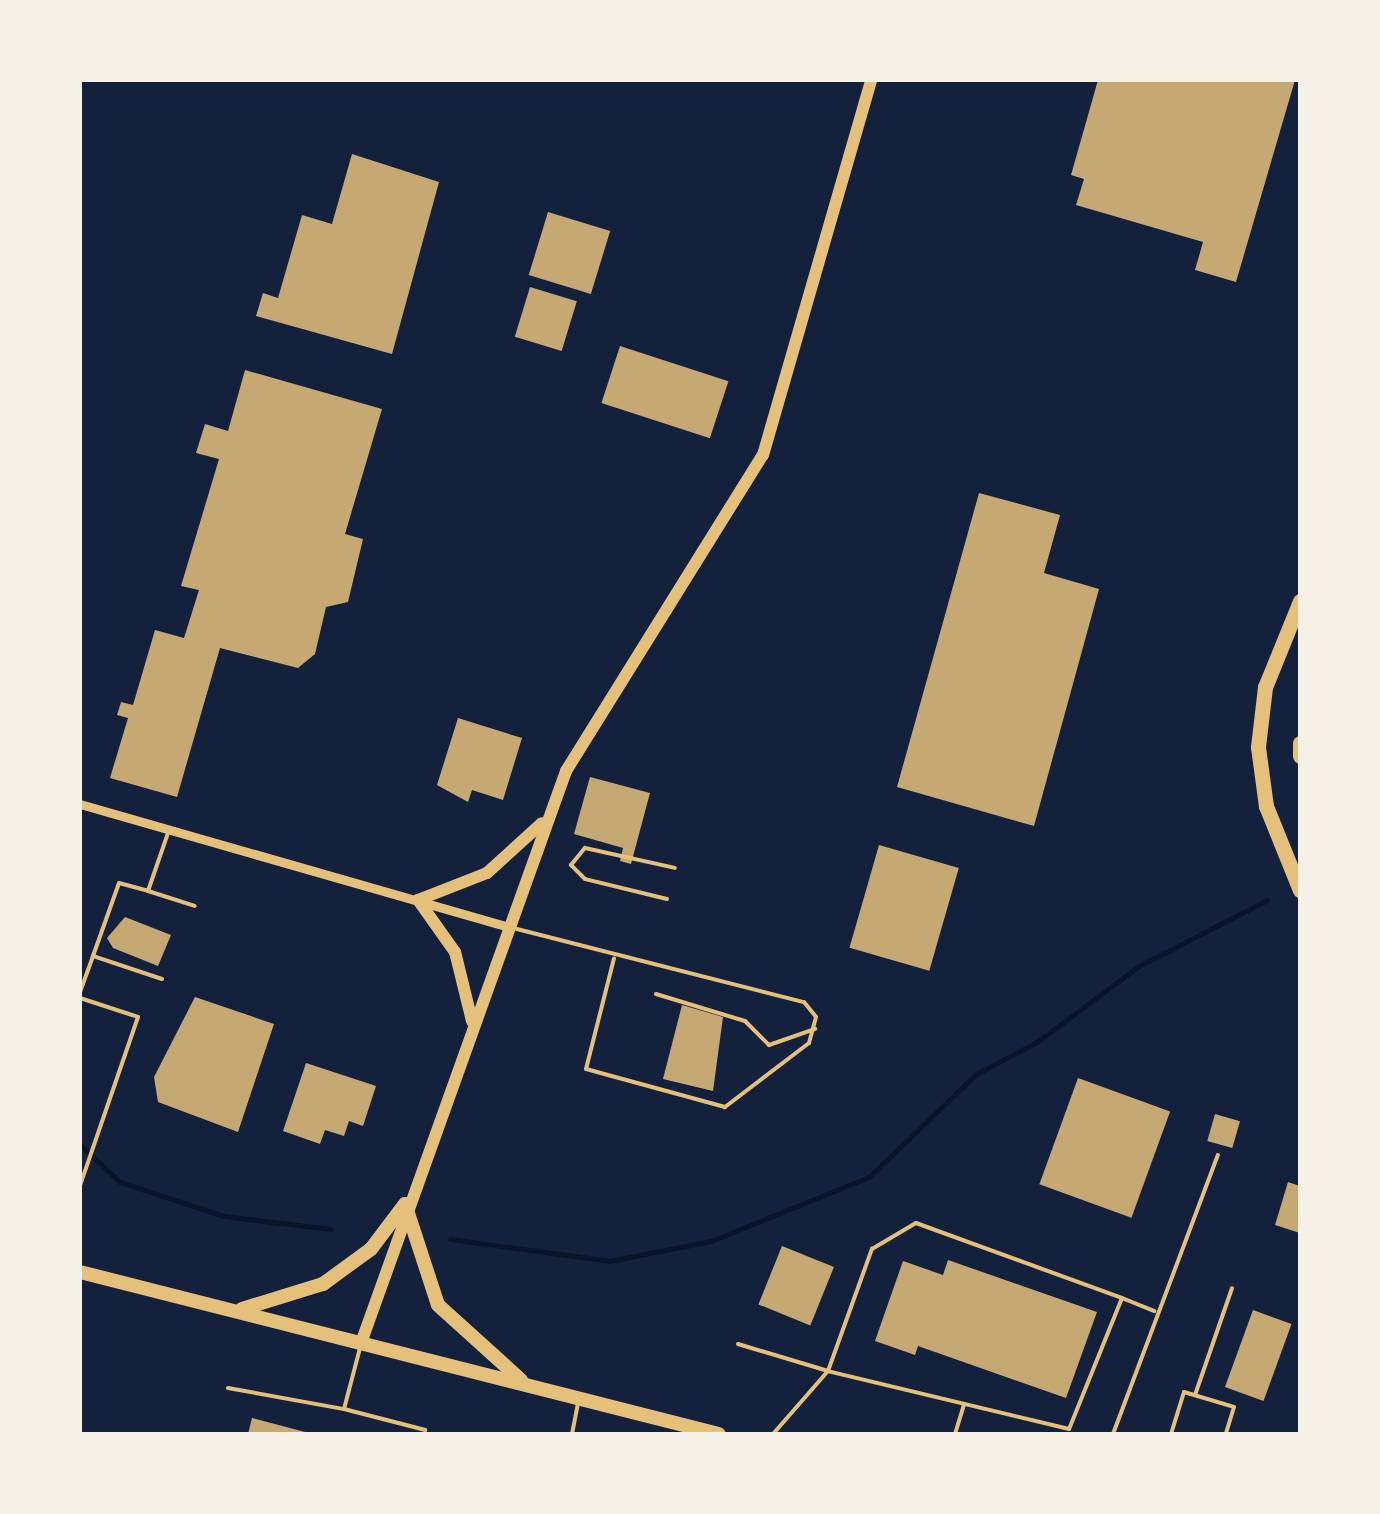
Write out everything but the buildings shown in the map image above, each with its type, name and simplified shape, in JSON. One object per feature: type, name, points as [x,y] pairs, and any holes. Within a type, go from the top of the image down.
[{"type":"highway","points":[[1300,601],[1265,687],[1258,748],[1266,806],[1300,890]]},
{"type":"highway","points":[[1300,743],[1300,756]]},
{"type":"main road","points":[[361,1343],[405,1204],[547,817],[578,749],[763,454],[871,80]]},
{"type":"main road","points":[[472,1026],[455,952],[418,900],[487,874],[547,817]]},
{"type":"main road","points":[[232,1311],[323,1284],[372,1249],[405,1204]]},
{"type":"main road","points":[[405,1204],[438,1305],[530,1386]]},
{"type":"main road","points":[[80,1272],[719,1434]]},
{"type":"street","points":[[80,804],[509,927]]},
{"type":"lane","points":[[148,891],[170,828]]},
{"type":"lane","points":[[667,899],[585,879],[570,865],[585,848],[674,868]]},
{"type":"lane","points":[[80,1186],[138,1017],[80,995],[119,882],[195,906]]},
{"type":"lane","points":[[509,927],[614,958],[804,1002],[815,1029]]},
{"type":"lane","points":[[93,956],[162,978]]},
{"type":"lane","points":[[614,958],[586,1069],[724,1108],[815,1029]]},
{"type":"lane","points":[[656,994],[745,1021],[769,1045],[815,1029]]},
{"type":"lane","points":[[1113,1434],[1156,1311],[1218,1155]]},
{"type":"lane","points":[[773,1434],[828,1371],[872,1248],[916,1224],[1156,1311]]},
{"type":"lane","points":[[1195,1395],[1232,1288]]},
{"type":"lane","points":[[738,1344],[828,1371],[1069,1429],[1122,1298]]},
{"type":"lane","points":[[344,1409],[361,1343]]},
{"type":"lane","points":[[228,1388],[344,1409],[424,1430]]},
{"type":"lane","points":[[1170,1434],[1184,1392],[1234,1407],[1226,1434]]},
{"type":"lane","points":[[572,1434],[579,1398]]},
{"type":"lane","points":[[955,1434],[964,1405]]},
{"type":"waterway","points":[[450,1239],[610,1261],[711,1241],[869,1177],[976,1074],[1037,1042],[1139,966],[1267,900]]},
{"type":"waterway","points":[[80,1145],[120,1182],[224,1216],[330,1229]]}]
